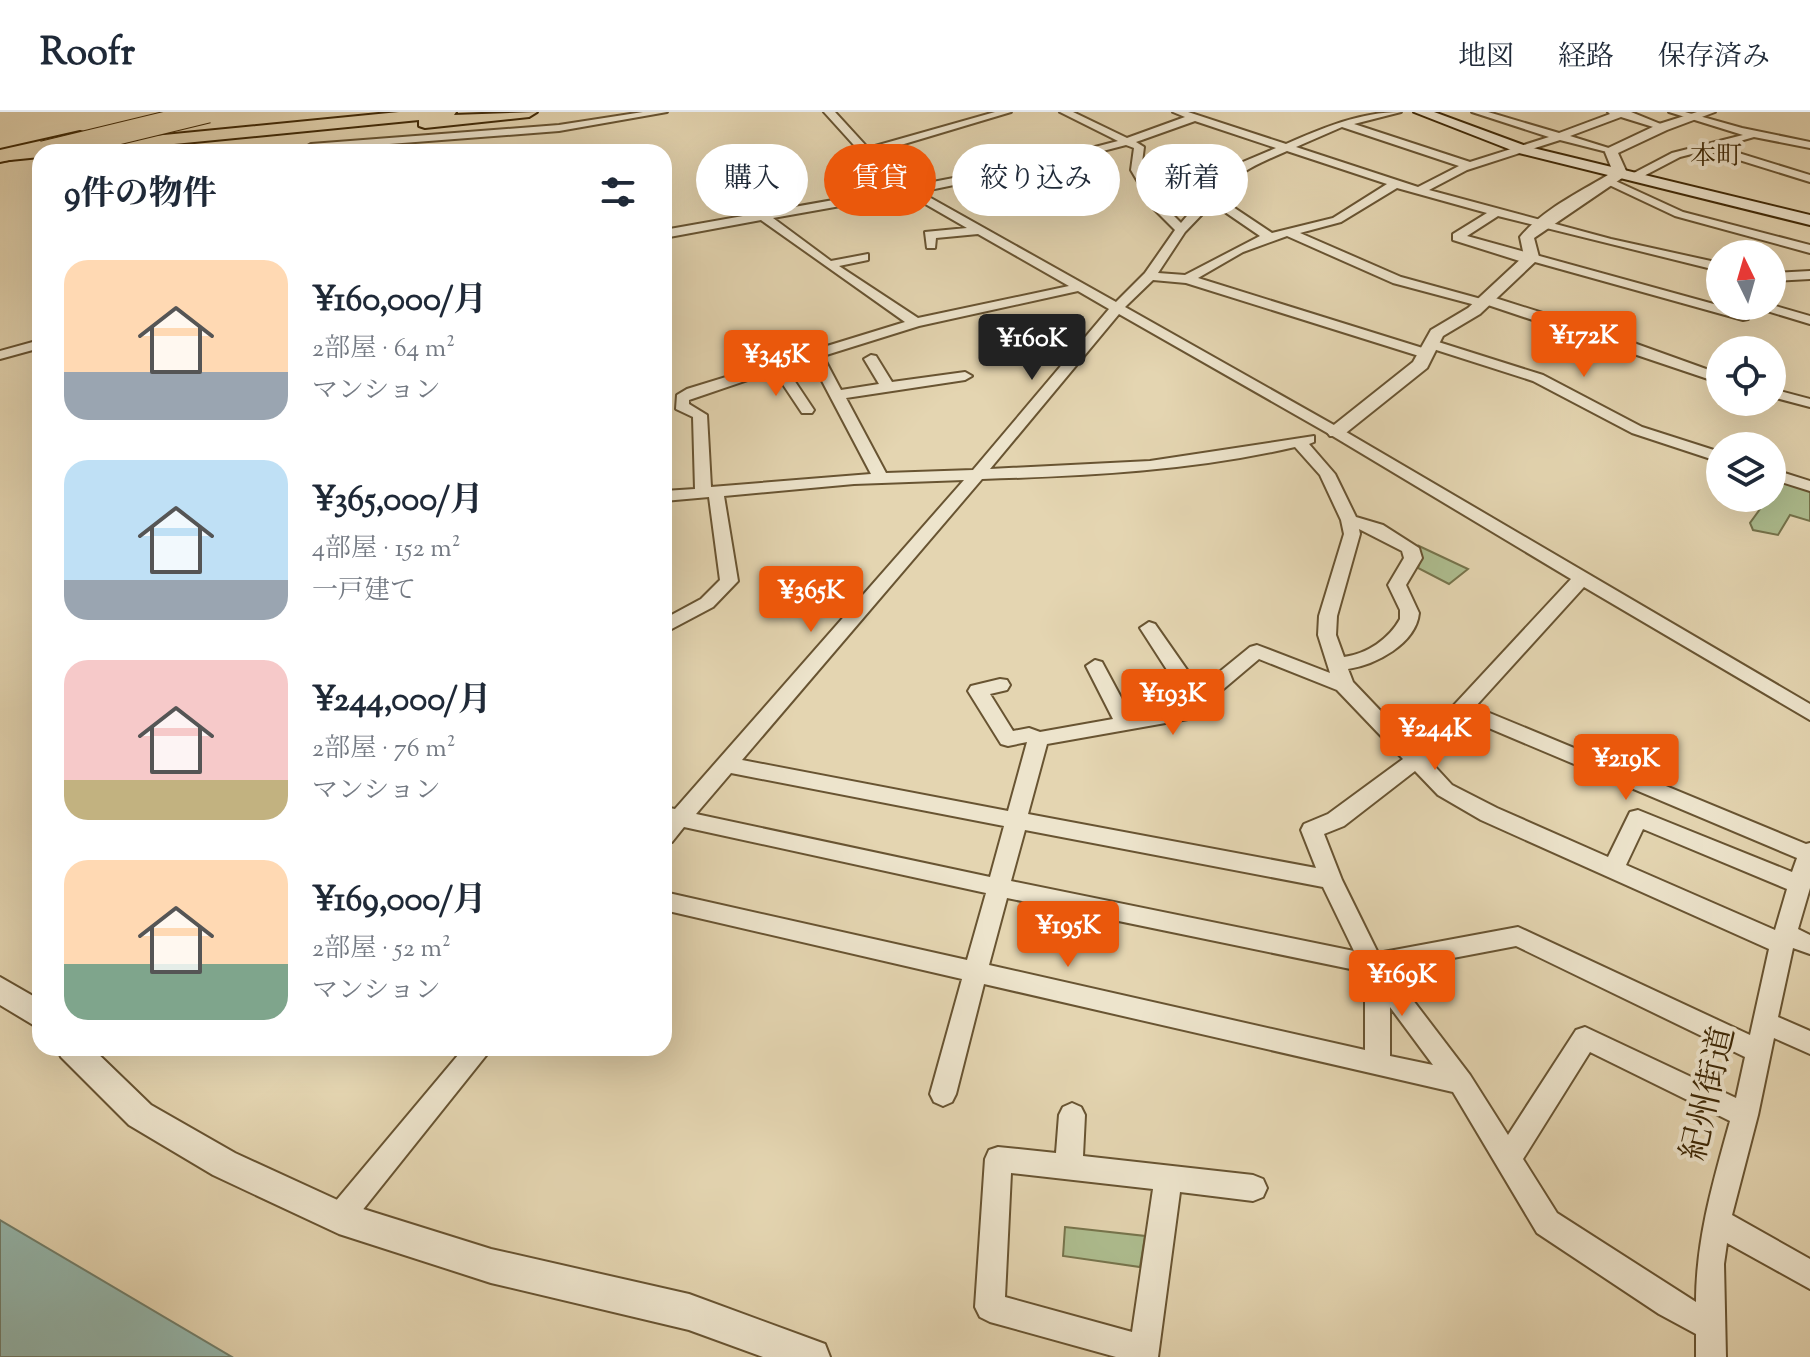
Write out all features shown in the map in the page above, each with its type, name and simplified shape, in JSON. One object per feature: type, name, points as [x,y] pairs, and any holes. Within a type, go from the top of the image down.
[{"type":"highway","points":[[57,144],[187,112]]},
{"type":"highway","points":[[75,144],[208,112]]},
{"type":"highway","points":[[0,158],[32,150]]},
{"type":"highway","points":[[0,158],[32,153]]},
{"type":"main road","points":[[136,144],[448,112]]},
{"type":"main road","points":[[239,144],[529,112]]},
{"type":"main road","points":[[1421,112],[1521,149],[1621,177],[1810,220]]},
{"type":"main road","points":[[0,158],[32,155]]},
{"type":"main road","points":[[0,171],[32,167]]},
{"type":"street","points":[[350,144],[559,128],[662,112]]},
{"type":"street","points":[[829,112],[859,144]]},
{"type":"street","points":[[894,144],[1006,112]]},
{"type":"street","points":[[1065,112],[1139,147],[1136,170],[1158,207],[1181,230]]},
{"type":"street","points":[[1178,112],[1419,191],[1706,264]]},
{"type":"street","points":[[1332,112],[1348,122],[1471,166]]},
{"type":"street","points":[[1248,163],[1348,122],[1396,112]]},
{"type":"street","points":[[1477,112],[1611,152],[1663,127],[1709,112]]},
{"type":"street","points":[[1674,112],[1752,134],[1810,145]]},
{"type":"street","points":[[1419,191],[1471,166],[1619,113],[1663,127]]},
{"type":"street","points":[[936,186],[1098,150],[1193,118]]},
{"type":"street","points":[[1531,258],[1527,237],[1541,224],[1621,177],[1676,155],[1752,134]]},
{"type":"street","points":[[1707,147],[1810,179]]},
{"type":"street","points":[[1611,152],[1621,177],[1679,214],[1810,249]]},
{"type":"street","points":[[1187,279],[1239,249],[1270,237],[1337,220],[1395,184]]},
{"type":"street","points":[[936,205],[1336,432],[1810,713]]},
{"type":"street","points":[[1496,212],[1457,237],[1706,306]]},
{"type":"street","points":[[672,232],[757,216]]},
{"type":"street","points":[[763,216],[829,265],[916,323]]},
{"type":"street","points":[[672,820],[727,765],[1116,309],[1150,276],[1194,216]]},
{"type":"street","points":[[1239,216],[1270,237]]},
{"type":"street","points":[[931,245],[929,235],[980,230]]},
{"type":"street","points":[[1288,232],[1397,280],[1485,301],[1601,336],[1706,374]]},
{"type":"street","points":[[829,265],[864,257]]},
{"type":"street","points":[[672,495],[881,478],[975,476],[1252,454],[1336,432],[1421,364],[1437,333],[1485,301],[1531,258]]},
{"type":"street","points":[[1786,276],[1810,275]]},
{"type":"street","points":[[1150,276],[1187,279],[1538,378],[1637,430],[1706,452]]},
{"type":"street","points":[[672,623],[707,603],[729,581],[709,493],[700,415],[681,406],[682,398],[916,323],[1080,287]]},
{"type":"street","points":[[1786,313],[1810,320]]},
{"type":"street","points":[[0,355],[32,346]]},
{"type":"street","points":[[815,354],[881,478]]},
{"type":"street","points":[[871,359],[888,388]]},
{"type":"street","points":[[778,366],[807,410]]},
{"type":"street","points":[[836,395],[965,376]]},
{"type":"street","points":[[1786,397],[1810,403]]},
{"type":"street","points":[[1299,442],[1327,474],[1349,520],[1352,534],[1328,616],[1327,635],[1344,685],[1414,761],[1445,790],[1489,814],[1784,939],[1810,945]]},
{"type":"street","points":[[1786,478],[1810,486]]},
{"type":"street","points":[[1337,665],[1362,660],[1377,652],[1399,635],[1410,621],[1410,611],[1397,585],[1413,558],[1410,548],[1377,529],[1349,520]]},
{"type":"street","points":[[1581,579],[1414,761],[1336,820],[1312,830],[1331,880],[1375,967],[1461,1083],[1547,1223],[1669,1304],[1710,1326]]},
{"type":"street","points":[[1149,628],[1185,682],[1208,689]]},
{"type":"street","points":[[1000,685],[978,691],[1008,739],[1029,735],[1038,739],[1181,714],[1257,651],[1344,685]]},
{"type":"street","points":[[1095,666],[1125,723]]},
{"type":"street","points":[[1461,709],[1809,852]]},
{"type":"street","points":[[943,1094],[1038,739]]},
{"type":"street","points":[[727,765],[1331,880]]},
{"type":"street","points":[[1613,869],[1638,818],[1800,885]]},
{"type":"street","points":[[672,824],[1375,967],[1518,936],[1758,1051]]},
{"type":"street","name":"紀州街道","points":[[1711,1357],[1710,1264],[1716,1221],[1745,1115],[1784,939],[1809,852]]},
{"type":"street","points":[[672,903],[1461,1083]]},
{"type":"street","points":[[1375,967],[1377,1064]]},
{"type":"street","points":[[0,989],[32,1011]]},
{"type":"street","points":[[1764,1022],[1810,1043]]},
{"type":"street","points":[[1508,1158],[1585,1038],[1745,1115]]},
{"type":"street","points":[[80,1056],[140,1115],[224,1164],[339,1218],[491,1266],[689,1312],[812,1357]]},
{"type":"street","points":[[339,1218],[472,1056]]},
{"type":"street","points":[[1069,1167],[1072,1115]]},
{"type":"street","points":[[1168,1179],[1144,1354],[990,1307],[998,1159],[1253,1188]]},
{"type":"street","points":[[1716,1221],[1810,1275]]},
{"type":"green space","points":[[1786,484],[1810,491],[1810,521],[1790,515],[1778,535],[1753,530],[1750,523],[1758,512],[1786,512]]},
{"type":"green space","points":[[1419,546],[1468,569],[1449,584],[1418,568],[1421,557]]},
{"type":"green space","points":[[1065,1227],[1145,1236],[1140,1267],[1063,1256]]},
{"type":"water","points":[[0,1220],[232,1357],[0,1357]]},
{"type":"district","name":"本町","points":[[1716,157]]}]
